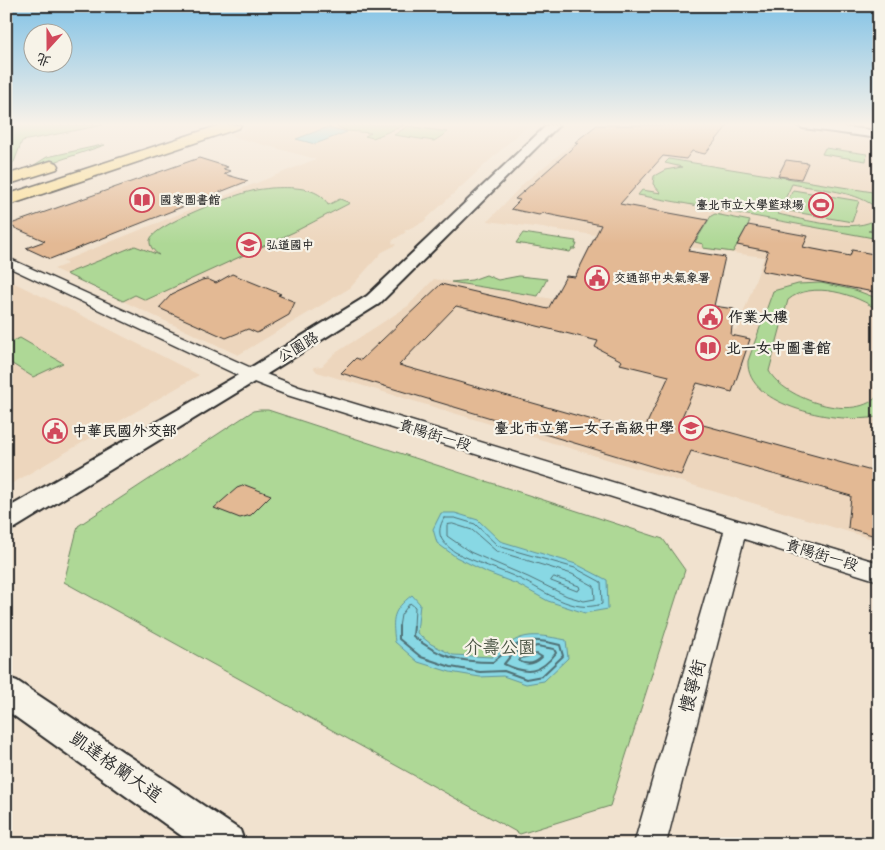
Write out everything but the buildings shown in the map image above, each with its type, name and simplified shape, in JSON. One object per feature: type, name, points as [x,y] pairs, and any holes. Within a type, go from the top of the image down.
[{"type":"main road","points":[[6,180],[55,165]]},
{"type":"main road","points":[[6,190],[85,165]]},
{"type":"main road","points":[[6,200],[113,165]]},
{"type":"street","name":"公園路","points":[[6,521],[357,311],[386,290],[513,165]]},
{"type":"street","name":"貴陽街一段","points":[[6,261],[252,375],[293,391],[879,572]]},
{"type":"street","name":"懷寧街","points":[[650,844],[736,528]]},
{"type":"street","name":"凱達格蘭大道","points":[[6,691],[226,844]]},
{"type":"shaded area","name":"弘道國中","points":[[302,165],[485,165],[423,222],[404,231],[406,232],[393,240],[392,243],[396,245],[382,252],[350,288],[238,355],[54,269],[67,264],[63,261]]},
{"type":"shaded area","name":"臺北市立第一女子高級中學","points":[[547,165],[879,165],[879,541],[317,372],[313,367],[322,366],[334,354],[408,306],[434,279],[737,330],[764,257],[488,221],[525,182]]},
{"type":"shaded area","name":"中華民國外交部","points":[[6,279],[93,321],[199,375],[6,487]]},
{"type":"green space","points":[[35,165],[46,165],[36,168],[31,167]]},
{"type":"green space","points":[[672,165],[704,165],[879,193],[879,199],[876,199],[879,201],[879,228],[868,231],[879,233],[879,239],[638,195],[642,190],[661,193],[653,184],[654,176],[665,170],[682,167]],"holes":[[[792,184],[838,192],[861,199],[870,204],[878,210],[877,218],[868,223],[843,226],[778,214]]]},
{"type":"green space","points":[[295,188],[311,191],[318,194],[328,205],[340,199],[350,203],[294,232],[146,300],[135,295],[123,301],[66,274],[135,246],[159,255],[151,247],[150,240],[165,226],[196,211],[230,198],[254,190]]},
{"type":"green space","name":"臺北市立大學籃球場","points":[[793,190],[859,201],[852,222],[783,210]]},
{"type":"green space","points":[[715,214],[750,221],[733,252],[703,248],[703,244],[695,242],[711,216]]},
{"type":"green space","points":[[523,233],[576,241],[575,244],[577,244],[575,249],[572,249],[570,252],[516,243]]},
{"type":"green space","points":[[486,275],[498,280],[519,276],[547,279],[538,296],[451,282],[472,280]]},
{"type":"green space","points":[[821,283],[855,290],[879,299],[879,311],[859,299],[834,292],[821,290],[798,294],[788,300],[769,371],[789,391],[821,404],[855,407],[869,403],[879,394],[879,455],[875,454],[876,417],[861,419],[841,418],[798,409],[778,401],[762,391],[751,377],[748,361],[773,291],[798,284]]},
{"type":"green space","points":[[20,338],[63,363],[33,377],[6,360],[6,344]]},
{"type":"green space","name":"介壽公園","points":[[268,410],[663,539],[685,570],[610,806],[520,834],[64,582],[78,526],[253,411]]},
{"type":"water","points":[[441,513],[455,513],[478,520],[500,541],[576,564],[607,580],[608,609],[585,613],[548,601],[517,584],[488,573],[456,557],[437,543],[433,529]]},
{"type":"water","points":[[412,595],[420,604],[417,633],[431,644],[453,655],[492,657],[518,639],[526,636],[543,636],[566,640],[568,658],[544,681],[526,684],[503,676],[480,677],[450,672],[418,662],[395,642],[394,633],[394,620],[397,610]]},
{"type":"place","name":"國家圖書館","points":[[142,200]]},
{"type":"place","name":"臺北市立大學籃球場","points":[[821,205]]},
{"type":"place","name":"弘道國中","points":[[249,245]]},
{"type":"place","name":"交通部中央氣象署","points":[[597,278]]},
{"type":"place","name":"作業大樓","points":[[710,317]]},
{"type":"place","name":"北一女中圖書館","points":[[708,348]]},
{"type":"place","name":"臺北市立第一女子高級中學","points":[[691,428]]},
{"type":"place","name":"中華民國外交部","points":[[55,431]]}]
